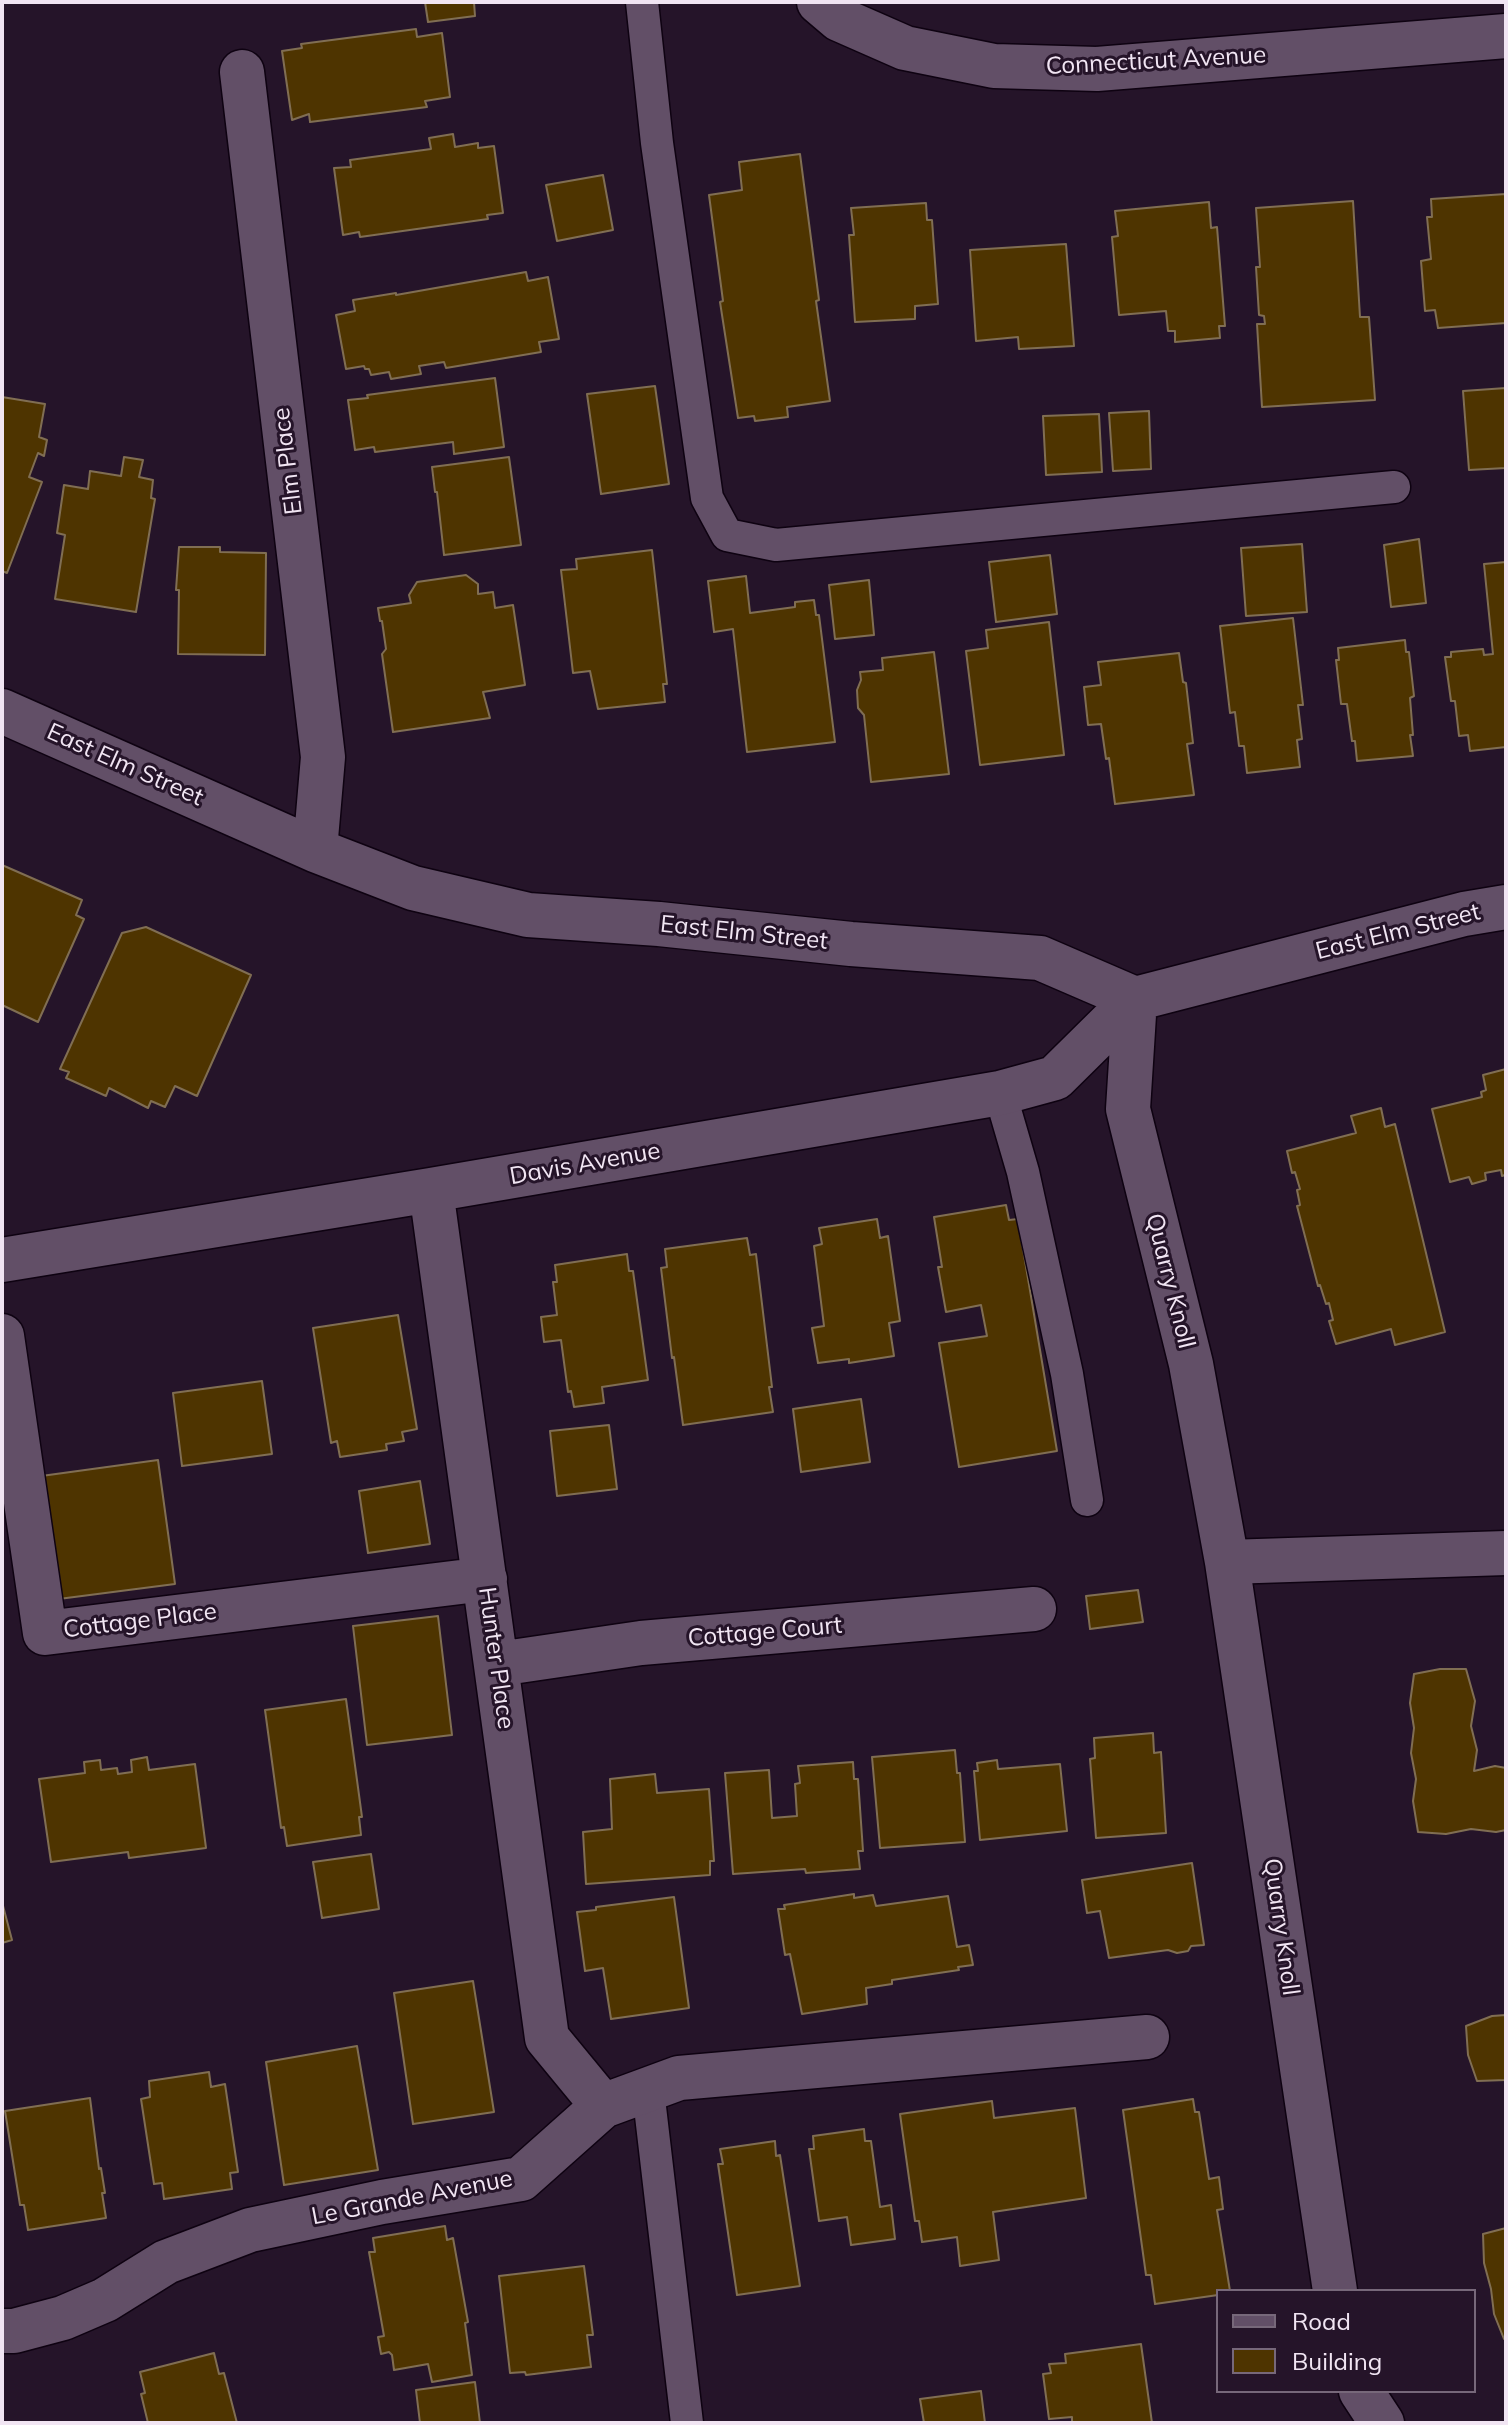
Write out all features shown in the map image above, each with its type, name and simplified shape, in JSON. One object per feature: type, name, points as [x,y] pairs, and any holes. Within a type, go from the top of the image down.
[{"type":"street","name":"Connecticut Avenue","points":[[819,2],[839,19],[905,48],[994,66],[1097,69],[1506,36]]},
{"type":"street","name":"Elm Place","points":[[242,72],[323,757],[315,850]]},
{"type":"street","name":"East Elm Street","points":[[2,711],[315,850],[413,888],[528,915],[1040,958],[1135,999],[1464,914],[1506,907]]},
{"type":"street","name":"Davis Avenue","points":[[2,1260],[1000,1093],[1055,1078],[1135,999]]},
{"type":"street","name":"Quarry Knoll","points":[[1135,999],[1128,1109],[1191,1364],[1227,1562],[1335,2289]]},
{"type":"street","name":"Hunter Place","points":[[431,1190],[547,2038],[603,2106]]},
{"type":"street","name":"Cottage Place","points":[[2,1336],[45,1633],[485,1579]]},
{"type":"street","points":[[1227,1562],[1506,1553]]},
{"type":"street","name":"Cottage Court","points":[[498,1664],[641,1643],[1034,1609]]},
{"type":"street","name":"Le Grande Avenue","points":[[2,2331],[14,2331],[63,2318],[105,2300],[166,2262],[250,2230],[382,2202],[521,2179],[603,2106],[679,2078],[1147,2037]]},
{"type":"street","points":[[1362,2393],[1382,2423]]},
{"type":"lane","points":[[642,2],[657,143],[707,498],[727,535],[776,545],[1394,487]]},
{"type":"lane","points":[[1000,1093],[1023,1172],[1067,1374],[1087,1500]]},
{"type":"lane","points":[[648,2090],[687,2423]]},
{"type":"building","points":[[425,2],[474,2],[475,16],[428,22]]},
{"type":"building","points":[[416,29],[417,37],[442,33],[450,97],[425,101],[427,107],[310,122],[309,114],[292,120],[282,51],[302,48],[301,44]]},
{"type":"building","points":[[453,134],[455,147],[478,143],[478,148],[494,146],[503,213],[487,215],[488,219],[360,237],[359,232],[343,235],[334,168],[351,167],[350,160],[431,149],[429,138]]},
{"type":"building","points":[[800,154],[830,401],[787,407],[788,417],[755,421],[754,416],[738,418],[720,302],[723,301],[709,195],[742,190],[739,162]]},
{"type":"building","points":[[603,175],[613,230],[557,241],[546,185]]},
{"type":"building","points":[[1506,194],[1506,323],[1438,328],[1435,310],[1425,311],[1421,261],[1431,259],[1427,217],[1432,217],[1431,199]]},
{"type":"building","points":[[1353,201],[1360,317],[1369,317],[1375,400],[1262,407],[1257,324],[1265,324],[1264,316],[1259,315],[1256,208]]},
{"type":"building","points":[[1209,202],[1211,228],[1217,227],[1225,326],[1219,326],[1220,338],[1175,342],[1175,331],[1168,331],[1166,311],[1119,315],[1112,237],[1118,236],[1115,211]]},
{"type":"building","points":[[926,203],[927,220],[932,220],[938,304],[915,306],[915,319],[855,322],[849,235],[854,235],[851,208]]},
{"type":"building","points":[[1066,244],[1074,346],[1019,349],[1018,337],[976,341],[970,250]]},
{"type":"building","points":[[526,272],[528,281],[548,277],[559,339],[539,342],[541,352],[446,368],[444,362],[419,366],[421,374],[391,379],[389,372],[371,375],[364,366],[346,369],[336,315],[355,311],[353,300]]},
{"type":"building","points":[[495,378],[504,447],[454,454],[453,442],[375,452],[374,447],[355,450],[348,400]]},
{"type":"building","points":[[655,386],[669,484],[601,494],[587,394]]},
{"type":"building","points":[[1506,388],[1506,468],[1469,470],[1463,391]]},
{"type":"building","points":[[2,397],[45,404],[39,437],[47,440],[44,456],[38,453],[29,477],[42,482],[7,573],[2,571]]},
{"type":"building","points":[[1149,411],[1151,469],[1113,471],[1109,413]]},
{"type":"building","points":[[1099,414],[1102,472],[1046,475],[1043,416]]},
{"type":"building","points":[[124,457],[143,460],[139,477],[153,480],[151,498],[155,499],[136,612],[55,599],[65,535],[57,533],[64,485],[88,489],[90,471],[121,476]]},
{"type":"building","points":[[509,457],[521,545],[444,555],[432,467]]},
{"type":"building","points":[[1419,539],[1426,603],[1391,607],[1384,545]]},
{"type":"building","points":[[1302,544],[1307,612],[1246,616],[1241,548]]},
{"type":"building","points":[[179,547],[220,547],[220,552],[266,553],[265,655],[178,654],[179,590],[176,590]]},
{"type":"building","points":[[652,550],[667,684],[663,684],[665,702],[598,709],[590,671],[573,673],[561,570],[577,569],[576,559]]},
{"type":"building","points":[[1050,555],[1057,614],[996,622],[989,562]]},
{"type":"building","points":[[1506,562],[1506,747],[1470,751],[1468,735],[1459,736],[1445,657],[1451,657],[1451,652],[1483,649],[1484,655],[1493,654],[1484,564]]},
{"type":"building","points":[[466,575],[478,584],[478,594],[493,592],[495,608],[513,605],[525,685],[483,692],[490,718],[393,732],[382,654],[386,649],[378,608],[411,603],[409,595],[417,582]]},
{"type":"building","points":[[746,576],[750,613],[795,607],[795,602],[814,600],[816,615],[819,615],[835,742],[747,752],[733,629],[714,632],[708,581]]},
{"type":"building","points":[[869,580],[874,635],[835,639],[829,585]]},
{"type":"building","points":[[1293,618],[1303,705],[1298,705],[1302,739],[1297,740],[1300,767],[1247,773],[1244,746],[1239,746],[1235,712],[1230,713],[1220,626]]},
{"type":"building","points":[[1049,622],[1064,755],[980,765],[966,651],[988,648],[986,630]]},
{"type":"building","points":[[1405,640],[1414,696],[1410,698],[1413,756],[1357,761],[1347,704],[1341,704],[1336,660],[1339,660],[1338,648]]},
{"type":"building","points":[[934,652],[949,774],[871,782],[864,715],[858,708],[860,672],[883,670],[882,658]]},
{"type":"building","points":[[1179,653],[1193,743],[1187,744],[1194,795],[1115,804],[1101,724],[1088,725],[1084,687],[1101,685],[1098,662]]},
{"type":"building","points":[[2,865],[82,900],[76,915],[84,919],[38,1022],[2,1005]]},
{"type":"building","points":[[146,927],[251,975],[197,1096],[175,1086],[165,1107],[151,1101],[148,1108],[109,1088],[106,1096],[66,1078],[69,1072],[60,1069],[122,933]]},
{"type":"building","points":[[1506,1069],[1506,1178],[1501,1170],[1485,1173],[1486,1180],[1472,1184],[1469,1177],[1450,1182],[1432,1109],[1482,1097],[1481,1092],[1486,1090],[1483,1075]]},
{"type":"building","points":[[1381,1108],[1385,1127],[1395,1124],[1445,1332],[1395,1345],[1391,1329],[1336,1344],[1329,1321],[1333,1320],[1329,1303],[1326,1304],[1318,1286],[1297,1206],[1300,1205],[1297,1190],[1300,1189],[1287,1151],[1356,1133],[1351,1116]]},
{"type":"building","points":[[1006,1205],[1009,1220],[1018,1219],[1057,1451],[959,1467],[939,1343],[987,1336],[981,1305],[946,1312],[934,1217]]},
{"type":"building","points":[[877,1219],[880,1238],[888,1236],[900,1321],[889,1323],[894,1356],[849,1363],[849,1359],[818,1363],[812,1328],[824,1326],[814,1246],[822,1244],[819,1228]]},
{"type":"building","points":[[747,1238],[750,1255],[756,1254],[773,1412],[683,1425],[661,1268],[667,1267],[665,1249]]},
{"type":"building","points":[[627,1254],[629,1271],[633,1271],[648,1380],[602,1387],[604,1403],[574,1407],[571,1391],[568,1392],[561,1340],[544,1342],[541,1317],[557,1315],[553,1282],[557,1282],[555,1265]]},
{"type":"building","points":[[398,1315],[417,1429],[402,1432],[404,1441],[386,1444],[387,1450],[340,1457],[337,1441],[331,1443],[313,1328]]},
{"type":"building","points":[[262,1381],[272,1454],[182,1466],[173,1393]]},
{"type":"building","points":[[861,1399],[870,1462],[801,1472],[793,1409]]},
{"type":"building","points":[[609,1425],[617,1489],[557,1496],[550,1431]]},
{"type":"building","points":[[158,1460],[175,1584],[51,1600],[34,1477]]},
{"type":"building","points":[[420,1481],[430,1544],[368,1553],[359,1491]]},
{"type":"building","points":[[1138,1590],[1143,1622],[1090,1629],[1086,1596]]},
{"type":"building","points":[[438,1616],[452,1735],[367,1745],[353,1626]]},
{"type":"building","points":[[1440,1669],[1466,1669],[1475,1701],[1471,1726],[1477,1750],[1474,1771],[1495,1766],[1506,1768],[1506,1830],[1471,1829],[1446,1834],[1418,1832],[1413,1801],[1416,1779],[1411,1753],[1414,1728],[1410,1703],[1414,1674]]},
{"type":"building","points":[[346,1699],[362,1817],[359,1817],[361,1835],[287,1846],[284,1827],[281,1828],[265,1710]]},
{"type":"building","points":[[1153,1733],[1154,1753],[1161,1752],[1166,1833],[1096,1838],[1090,1759],[1095,1758],[1094,1738]]},
{"type":"building","points":[[955,1750],[957,1773],[960,1773],[965,1842],[880,1848],[872,1757]]},
{"type":"building","points":[[147,1757],[149,1770],[195,1764],[206,1848],[129,1858],[128,1852],[51,1862],[39,1779],[85,1773],[84,1762],[100,1760],[101,1770],[117,1768],[118,1774],[132,1772],[131,1760]]},
{"type":"building","points":[[997,1760],[998,1769],[1060,1764],[1067,1831],[980,1840],[974,1771],[978,1771],[977,1763]]},
{"type":"building","points":[[853,1762],[854,1779],[858,1779],[863,1851],[858,1851],[860,1869],[733,1874],[725,1773],[769,1770],[772,1818],[797,1816],[795,1784],[800,1783],[798,1766]]},
{"type":"building","points":[[655,1774],[657,1793],[709,1789],[714,1861],[710,1861],[710,1875],[586,1884],[583,1832],[612,1829],[610,1779]]},
{"type":"building","points":[[371,1854],[379,1909],[322,1918],[313,1862]]},
{"type":"building","points":[[1192,1863],[1204,1945],[1191,1946],[1188,1951],[1177,1953],[1168,1950],[1109,1958],[1100,1911],[1087,1913],[1082,1880]]},
{"type":"building","points":[[854,1894],[854,1898],[873,1895],[876,1906],[948,1896],[957,1947],[969,1945],[973,1965],[866,1988],[867,2004],[802,2014],[790,1954],[785,1955],[778,1909],[785,1909],[784,1905]]},
{"type":"building","points":[[674,1897],[689,2008],[611,2019],[603,1968],[585,1971],[577,1912]]},
{"type":"building","points":[[2,1902],[12,1940],[2,1943]]},
{"type":"building","points":[[473,1981],[494,2112],[413,2124],[394,1993]]},
{"type":"building","points":[[1506,2015],[1506,2080],[1477,2081],[1468,2055],[1466,2026],[1492,2016]]},
{"type":"building","points":[[357,2046],[378,2170],[284,2185],[266,2062]]},
{"type":"building","points":[[209,2072],[211,2087],[225,2084],[238,2172],[230,2173],[232,2189],[164,2199],[162,2183],[154,2184],[141,2099],[150,2097],[149,2081]]},
{"type":"building","points":[[90,2098],[106,2218],[28,2230],[24,2205],[20,2205],[5,2111]]},
{"type":"building","points":[[1193,2099],[1195,2112],[1199,2112],[1209,2179],[1219,2177],[1223,2209],[1217,2210],[1230,2289],[1216,2289],[1216,2295],[1155,2304],[1151,2275],[1146,2275],[1123,2110]]},
{"type":"building","points":[[992,2101],[994,2118],[1075,2108],[1086,2198],[993,2212],[999,2260],[960,2266],[957,2237],[922,2242],[919,2221],[915,2221],[900,2114]]},
{"type":"building","points":[[864,2129],[865,2141],[871,2141],[880,2207],[891,2205],[895,2239],[851,2245],[847,2217],[819,2221],[809,2149],[814,2149],[813,2136]]},
{"type":"building","points":[[775,2141],[776,2156],[780,2155],[800,2286],[737,2295],[718,2164],[723,2164],[720,2149]]},
{"type":"building","points":[[445,2226],[447,2240],[453,2238],[468,2322],[465,2323],[472,2375],[432,2382],[428,2364],[394,2370],[392,2355],[389,2352],[381,2354],[378,2337],[384,2336],[369,2252],[375,2252],[373,2238]]},
{"type":"building","points":[[1506,2228],[1504,2339],[1494,2314],[1484,2263],[1483,2234]]},
{"type":"building","points":[[584,2266],[593,2335],[587,2335],[591,2367],[526,2375],[525,2372],[510,2373],[499,2276]]},
{"type":"building","points":[[1141,2344],[1152,2423],[1072,2423],[1072,2417],[1049,2419],[1043,2374],[1051,2373],[1049,2364],[1066,2363],[1065,2354]]},
{"type":"building","points":[[214,2353],[219,2374],[224,2373],[237,2423],[148,2423],[141,2394],[145,2393],[140,2372]]},
{"type":"building","points":[[475,2382],[480,2423],[420,2423],[416,2390]]},
{"type":"building","points":[[981,2391],[985,2423],[924,2423],[920,2399]]}]
